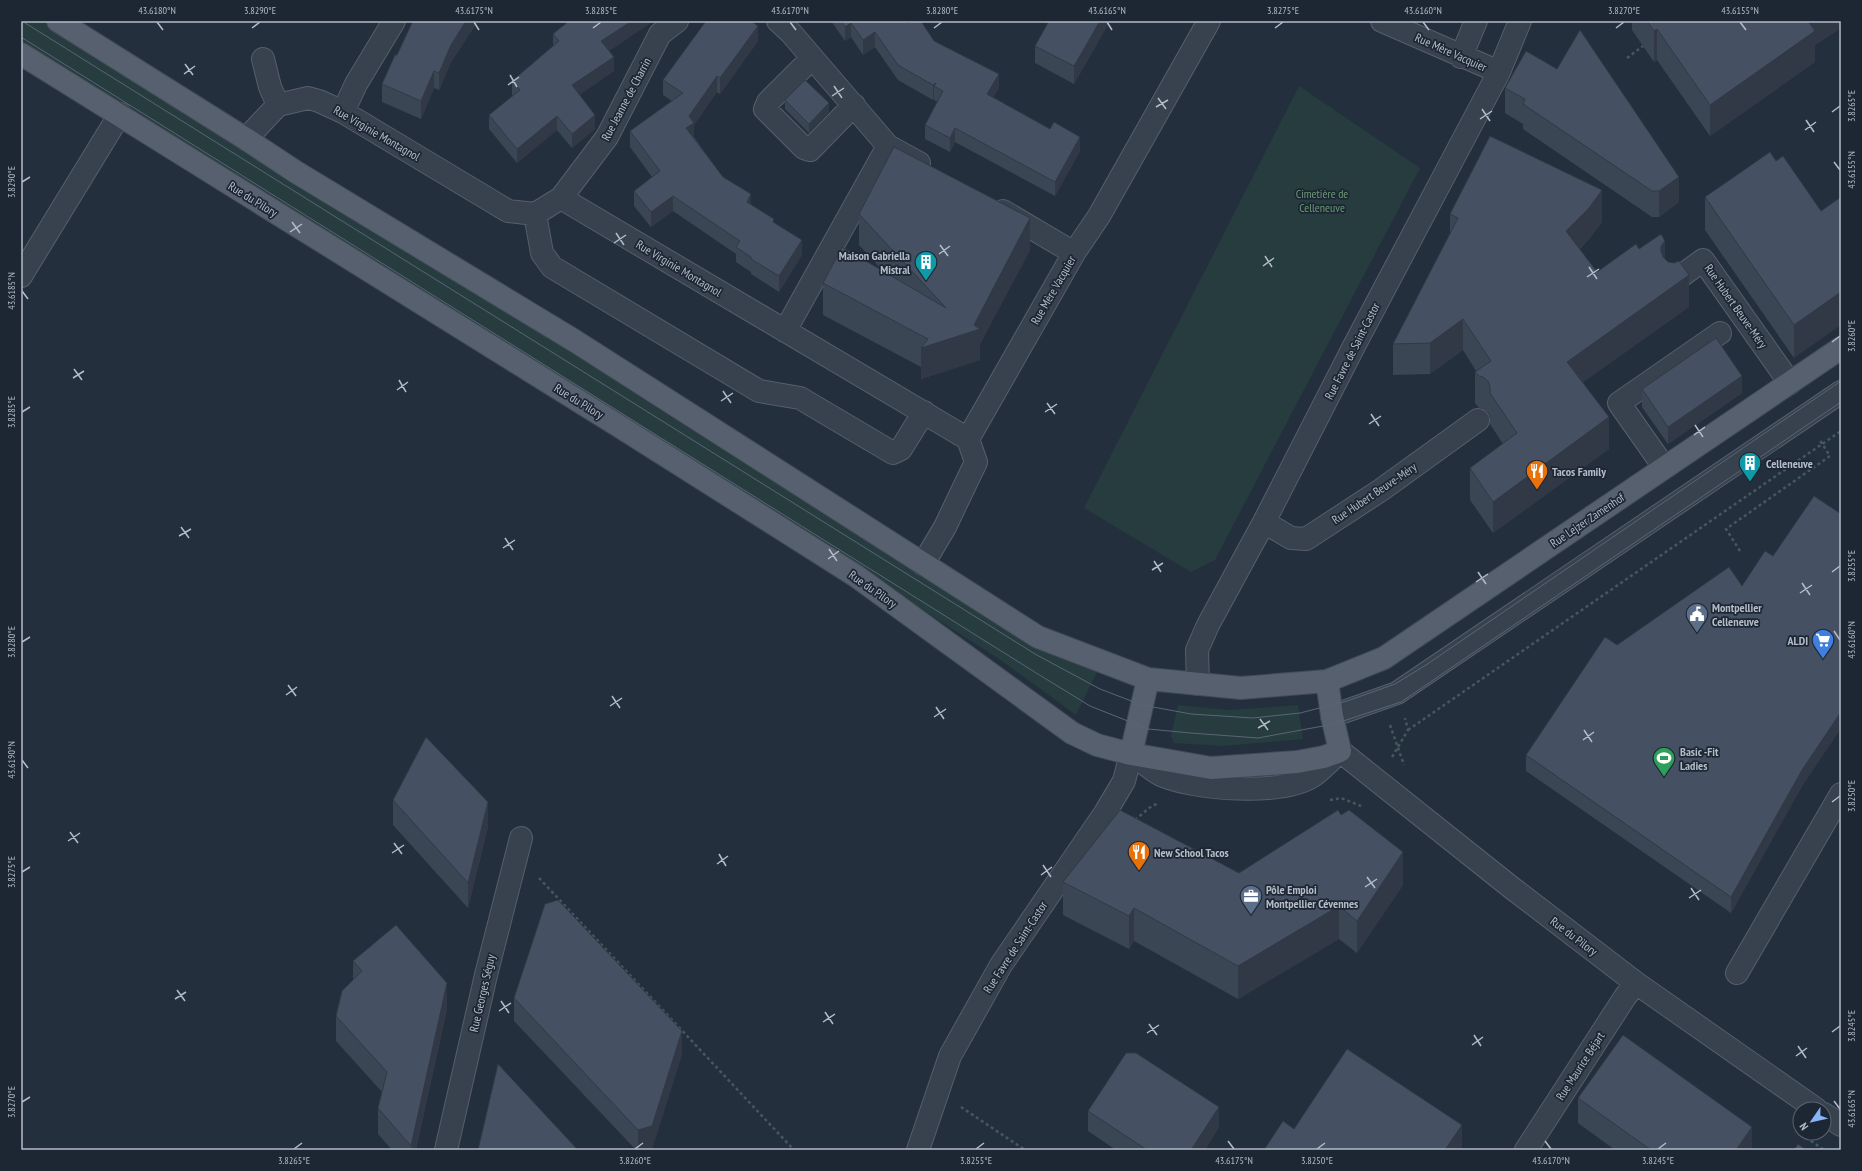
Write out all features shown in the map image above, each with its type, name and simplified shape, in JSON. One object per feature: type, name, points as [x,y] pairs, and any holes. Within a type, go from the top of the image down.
[{"type":"main road","points":[[58,21],[296,172],[575,340],[1038,637],[1148,679],[1131,754]]},
{"type":"main road","name":"Rue du Pilory","points":[[21,54],[120,114],[856,576],[1072,733],[1097,745],[1131,754],[1211,768],[1297,762],[1324,757],[1340,751]]},
{"type":"main road","name":"Rue Lejzer Zamenhof","points":[[1148,679],[1241,688],[1327,681],[1384,658],[1841,348]]},
{"type":"main road","points":[[1327,681],[1332,716],[1340,751]]},
{"type":"street","points":[[343,112],[356,84],[394,21]]},
{"type":"street","name":"Rue Jeanne de Charrin","points":[[561,198],[608,137],[660,34],[677,21]]},
{"type":"street","points":[[778,21],[791,33],[888,146],[935,172]]},
{"type":"street","name":"Rue Mère Vacquier","points":[[968,438],[1074,253],[1100,216],[1209,21]]},
{"type":"street","name":"Rue Mère Vacquier","points":[[1382,21],[1461,57],[1499,72]]},
{"type":"street","points":[[1461,57],[1476,21]]},
{"type":"street","name":"Rue Favre de Saint-Castor","points":[[1198,684],[1197,650],[1208,625],[1264,522],[1353,348],[1499,72],[1520,21]]},
{"type":"street","points":[[812,58],[768,102],[765,109],[804,148],[810,150],[854,106]]},
{"type":"street","points":[[246,139],[278,105],[270,87],[263,59]]},
{"type":"street","name":"Rue Virginie Montagnol","points":[[278,105],[308,98],[319,101],[343,112],[508,211],[535,214]]},
{"type":"street","points":[[21,276],[120,114]]},
{"type":"street","points":[[785,331],[888,146]]},
{"type":"street","points":[[561,198],[535,214],[542,253],[552,267],[759,391],[800,398],[893,453],[901,450],[924,412]]},
{"type":"street","name":"Rue Virginie Montagnol","points":[[561,198],[968,438]]},
{"type":"street","points":[[989,203],[1074,253]]},
{"type":"street","name":"Rue Hubert Beuve-Méry","points":[[1673,282],[1703,260],[1790,383]]},
{"type":"street","points":[[1664,468],[1619,403],[1720,333]]},
{"type":"street","points":[[1332,716],[1398,693],[1841,392]]},
{"type":"street","name":"Rue Hubert Beuve-Méry","points":[[1264,522],[1292,538],[1306,539],[1381,490],[1478,420]]},
{"type":"street","points":[[923,564],[945,527],[976,462],[968,438]]},
{"type":"street","name":"Rue du Pilory","points":[[1340,751],[1499,878],[1636,983],[1805,1101]]},
{"type":"street","name":"Rue Favre de Saint-Castor","points":[[918,1150],[950,1056],[1001,965],[1105,813],[1124,781],[1131,754]]},
{"type":"street","points":[[1737,973],[1841,794]]},
{"type":"street","name":"Rue Georges Séguy","points":[[446,1150],[486,975],[519,846]]},
{"type":"street","name":"Rue Maurice Béjart","points":[[1526,1150],[1625,997],[1636,983]]},
{"type":"street","points":[[1832,1119],[1841,1125]]},
{"type":"path","points":[[1627,58],[1643,46]]},
{"type":"path","points":[[1740,551],[1726,529],[1830,456],[1804,417]]},
{"type":"path","points":[[1408,730],[1841,431]]},
{"type":"path","points":[[519,846],[794,1150]]},
{"type":"path","points":[[937,1092],[1025,1150]]},
{"type":"green space","points":[[21,21],[45,21],[950,591],[1099,668],[1076,715],[1002,661],[926,612],[21,43]]},
{"type":"green space","name":"Cimetière de Celleneuve","points":[[1299,86],[1420,168],[1215,560],[1191,572],[1084,508]]},
{"type":"green space","points":[[1178,705],[1229,710],[1298,705],[1303,739],[1223,746],[1174,743],[1171,736]]},
{"type":"building","points":[[413,21],[466,21],[451,45],[439,73],[434,71],[421,101],[382,84]]},
{"type":"building","points":[[569,21],[632,21],[601,41],[614,57],[572,85],[595,115],[572,134],[557,116],[517,149],[489,115],[520,90],[512,81],[559,41],[553,34]]},
{"type":"building","points":[[706,21],[751,21],[758,26],[720,78],[717,76],[689,116],[694,123],[686,128],[723,177],[751,194],[747,202],[774,219],[773,222],[802,240],[779,276],[751,259],[751,257],[736,247],[740,241],[673,196],[651,212],[634,191],[660,171],[630,131],[683,93],[663,80]]},
{"type":"building","points":[[841,21],[906,21],[908,23],[911,21],[921,21],[934,41],[999,74],[987,94],[1050,129],[1054,122],[1080,137],[1055,182],[955,128],[950,138],[925,125],[943,91],[934,86],[936,83],[933,85],[898,65],[875,32],[863,40],[851,23],[845,27]]},
{"type":"building","points":[[1049,21],[1100,21],[1074,66],[1035,46]]},
{"type":"building","points":[[1647,21],[1808,21],[1815,31],[1710,105],[1657,29],[1654,31]]},
{"type":"building","points":[[1580,30],[1679,177],[1659,191],[1652,191],[1523,104],[1525,99],[1505,88],[1526,51],[1557,69]]},
{"type":"building","points":[[805,80],[829,103],[809,124],[785,100]]},
{"type":"building","points":[[1490,136],[1602,190],[1589,208],[1566,231],[1597,272],[1636,244],[1639,249],[1661,234],[1665,241],[1661,246],[1663,257],[1668,262],[1674,263],[1679,261],[1689,275],[1567,362],[1609,417],[1493,502],[1470,468],[1517,433],[1490,393],[1488,381],[1475,372],[1491,361],[1463,319],[1430,343],[1393,344],[1458,218],[1450,214]]},
{"type":"building","name":"Maison Gabriella Mistral","points":[[894,147],[1030,218],[974,325],[980,329],[921,348],[928,339],[823,283],[842,247],[946,308],[859,214]]},
{"type":"building","points":[[1770,152],[1776,161],[1783,156],[1821,211],[1841,197],[1841,292],[1794,325],[1705,197]]},
{"type":"building","points":[[1716,338],[1742,376],[1668,427],[1642,389]]},
{"type":"building","points":[[1814,496],[1841,514],[1841,712],[1802,770],[1731,897],[1526,755],[1605,637],[1617,645],[1729,567],[1742,586],[1765,551],[1773,556]]},
{"type":"building","points":[[426,737],[488,802],[468,883],[393,800]]},
{"type":"building","points":[[1120,810],[1239,873],[1338,810],[1341,815],[1349,810],[1403,852],[1357,921],[1339,906],[1238,966],[1134,908],[1129,916],[1063,882]]},
{"type":"building","points":[[558,900],[682,1031],[652,1126],[638,1130],[514,998],[545,904]]},
{"type":"building","points":[[396,925],[447,983],[411,1146],[378,1108],[387,1072],[336,1016],[342,991],[362,971],[353,961]]},
{"type":"building","points":[[1623,1035],[1752,1127],[1736,1150],[1651,1150],[1578,1098]]},
{"type":"building","points":[[1347,1049],[1462,1125],[1445,1150],[1264,1150],[1283,1121],[1294,1129]]},
{"type":"building","points":[[1126,1053],[1136,1053],[1219,1107],[1191,1150],[1147,1150],[1088,1111]]},
{"type":"building","points":[[498,1064],[578,1150],[478,1150]]},
{"type":"building","points":[[1798,1144],[1806,1150],[1794,1150]]},
{"type":"tram line","points":[[22,21],[1035,654],[1100,689],[1142,705],[1191,714],[1253,718],[1300,713],[1347,701],[1395,684],[1426,665],[1841,381]]},
{"type":"tram line","points":[[21,37],[1090,706],[1148,729],[1258,738],[1334,724],[1401,702],[1841,402]]},
{"type":"place","name":"Maison Gabriella Mistral","points":[[926,282]]},
{"type":"place","name":"Celleneuve","points":[[1750,482]]},
{"type":"place","name":"Tacos Family","points":[[1537,490]]},
{"type":"place","name":"Montpellier Celleneuve","points":[[1697,634]]},
{"type":"place","name":"ALDI","points":[[1823,660]]},
{"type":"place","name":"Basic -Fit Ladies","points":[[1664,778]]},
{"type":"place","name":"New School Tacos","points":[[1139,872]]},
{"type":"place","name":"Pôle Emploi Montpellier Cévennes","points":[[1251,916]]}]
